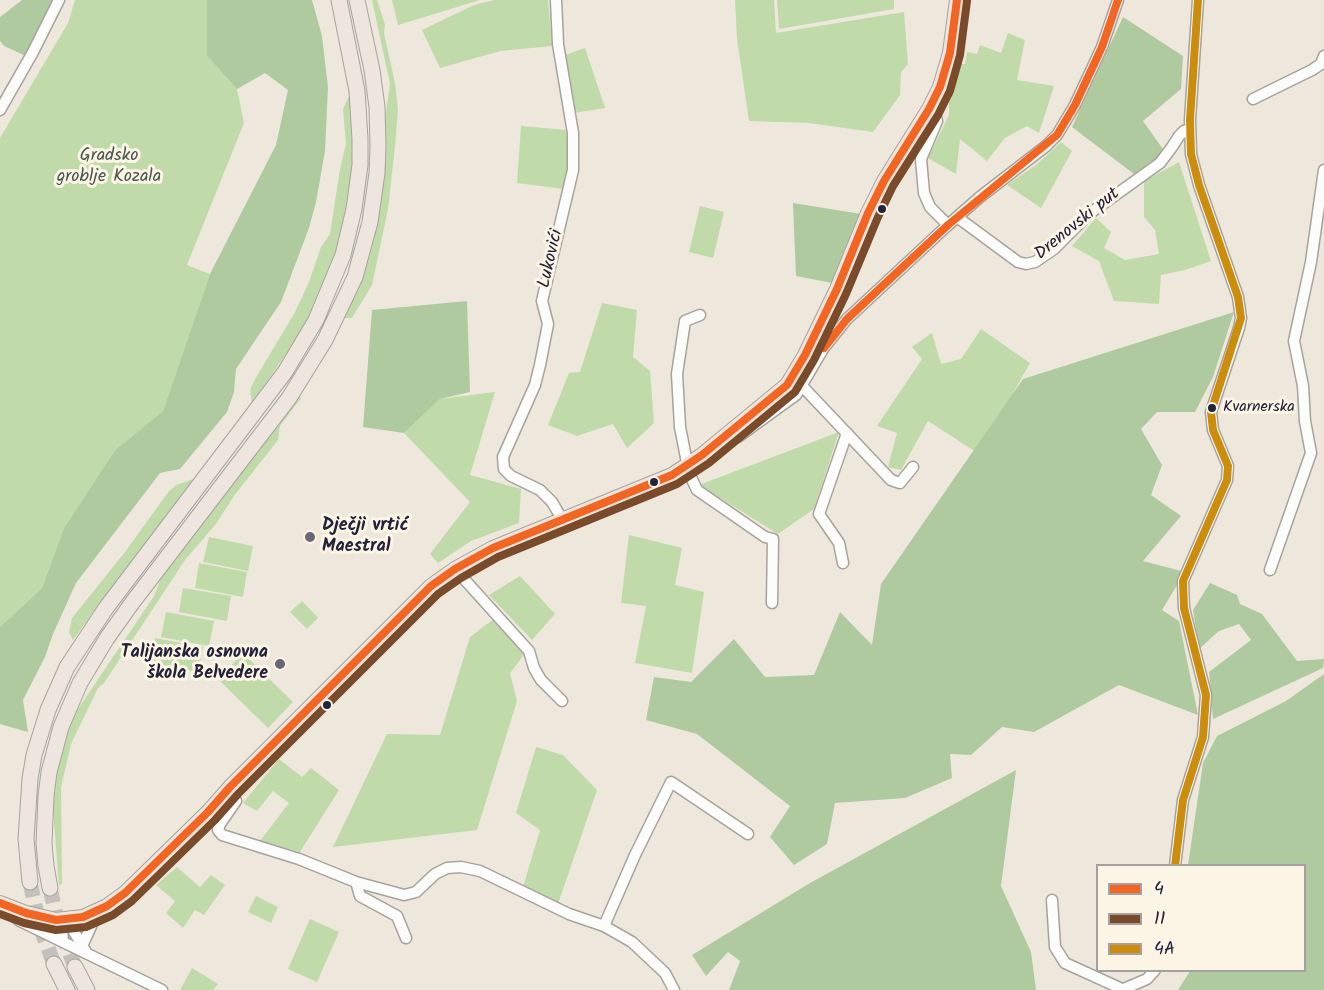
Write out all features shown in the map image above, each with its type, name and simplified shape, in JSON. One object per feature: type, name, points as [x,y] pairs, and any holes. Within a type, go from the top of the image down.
[{"type":"highway","points":[[30,882],[26,839],[30,779],[45,717],[67,667],[106,608],[285,372],[316,320],[343,255],[356,198],[360,139],[357,91],[339,0]]},
{"type":"highway","points":[[50,888],[44,843],[49,772],[61,727],[80,683],[107,638],[132,603],[289,398],[325,340],[355,277],[371,214],[378,146],[377,107],[372,70],[357,0]]},
{"type":"highway","points":[[54,964],[67,990]]},
{"type":"highway","points":[[75,967],[87,990]]},
{"type":"main road","points":[[0,904],[57,920],[83,917],[98,911],[125,893],[208,812],[230,787],[431,586],[455,569],[493,548],[672,475],[728,435],[771,399],[792,379],[837,289],[868,213],[884,181],[929,109],[940,87],[950,53],[957,0]]},
{"type":"street","points":[[0,110],[59,0]]},
{"type":"street","name":"Lukovići","points":[[556,0],[558,44],[573,133],[573,170],[542,301],[548,324],[540,365],[535,385],[503,456],[504,469],[511,476],[540,490],[552,502],[561,519]]},
{"type":"street","points":[[728,435],[738,437],[746,433],[796,395],[803,387],[823,349],[838,329],[957,217],[1057,135],[1071,112],[1102,47],[1118,0]]},
{"type":"street","points":[[1176,864],[1183,800],[1203,737],[1206,695],[1184,608],[1184,576],[1227,480],[1226,458],[1213,430],[1211,412],[1241,318],[1238,297],[1194,169],[1190,129],[1198,0]]},
{"type":"street","points":[[1252,99],[1312,70],[1321,64],[1324,56]]},
{"type":"street","points":[[929,109],[935,113],[937,121],[921,159],[924,193],[930,207],[948,225]]},
{"type":"street","name":"Drenovski put","points":[[957,217],[1018,262],[1026,264],[1035,262],[1054,249],[1089,214],[1160,163],[1179,136],[1190,129]]},
{"type":"street","points":[[1270,570],[1311,453],[1305,421],[1303,386],[1294,341],[1311,262],[1324,170]]},
{"type":"street","points":[[700,315],[684,321],[678,374],[680,427],[691,480],[697,490],[765,537],[773,539],[772,603]]},
{"type":"street","points":[[803,387],[891,480],[900,483],[913,467]]},
{"type":"street","points":[[843,564],[839,543],[819,514],[847,433]]},
{"type":"street","points":[[455,569],[529,651],[534,668],[541,680],[562,700]]},
{"type":"street","points":[[604,926],[635,855],[671,782],[748,834]]},
{"type":"street","points":[[230,787],[236,801],[219,824],[218,830],[222,835],[299,859],[356,882],[404,895],[416,892],[447,868],[461,867],[480,871],[569,914],[604,926],[633,942],[665,973],[674,990]]},
{"type":"street","points":[[356,882],[360,896],[397,916],[406,938]]},
{"type":"street","points":[[1052,900],[1055,947],[1065,963],[1121,989],[1147,979],[1153,972]]},
{"type":"street","points":[[0,904],[20,921],[63,942],[84,948],[162,990]]},
{"type":"street","points":[[84,948],[98,911]]},
{"type":"street","points":[[67,920],[84,948]]},
{"type":"street","points":[[63,942],[62,930],[67,920]]},
{"type":"green space","points":[[22,0],[57,0],[28,57],[4,46],[0,41],[0,17]]},
{"type":"green space","name":"Gradsko groblje Kozala","points":[[75,0],[207,0],[207,56],[237,89],[244,123],[187,265],[210,274],[163,411],[115,450],[64,528],[42,588],[0,627],[0,138],[68,23]]},
{"type":"green space","points":[[207,0],[312,0],[322,36],[328,87],[325,151],[316,202],[309,228],[281,302],[236,369],[234,392],[227,412],[180,469],[160,473],[76,583],[45,657],[23,700],[28,732],[0,724],[0,627],[42,588],[64,528],[115,450],[163,411],[210,274],[276,145],[288,90],[265,73],[237,89],[207,56]]},
{"type":"green space","points":[[372,0],[377,0],[385,25],[384,33],[395,83],[398,109],[395,146],[388,209],[372,285],[352,318],[345,318],[363,275],[373,242],[385,168],[385,119],[390,84]]},
{"type":"green space","points":[[392,0],[480,0],[398,25]]},
{"type":"green space","points":[[494,0],[548,0],[552,46],[500,51],[440,68],[422,30],[474,5]]},
{"type":"green space","points":[[735,0],[774,0],[776,33],[904,12],[908,64],[901,72],[900,95],[873,132],[809,123],[749,121],[737,39]]},
{"type":"green space","points":[[777,0],[894,0],[894,9],[779,29]]},
{"type":"green space","points":[[1123,17],[1183,56],[1181,89],[1143,121],[1165,152],[1134,174],[1072,127]]},
{"type":"green space","points":[[1008,33],[1025,40],[1017,80],[1054,86],[1039,133],[1027,126],[1005,138],[987,161],[960,139],[956,174],[928,158],[949,115],[949,97],[961,64],[965,64],[967,52],[977,54],[980,45],[1001,53]]},
{"type":"green space","points":[[585,48],[605,108],[574,113],[565,55]]},
{"type":"green space","points":[[349,96],[353,132],[351,183],[344,226],[333,263],[314,309],[300,334],[252,403],[250,390],[254,381],[295,312],[309,282],[321,247],[330,234],[346,144],[343,109]]},
{"type":"green space","points":[[521,126],[566,130],[569,165],[564,189],[517,183]]},
{"type":"green space","points":[[1061,142],[1072,151],[1041,208],[1007,185],[1036,165]]},
{"type":"green space","points":[[1179,162],[1211,261],[1161,275],[1159,304],[1114,301],[1099,261],[1072,246],[1096,218],[1111,232],[1104,248],[1125,260],[1159,254],[1155,230],[1144,217],[1144,181]]},
{"type":"green space","points":[[793,203],[861,214],[832,283],[796,276]]},
{"type":"green space","points":[[700,206],[724,212],[713,258],[689,252]]},
{"type":"green space","points":[[467,301],[470,392],[440,399],[404,433],[363,427],[372,310]]},
{"type":"green space","points":[[602,303],[637,310],[633,357],[650,371],[654,423],[627,448],[613,424],[577,436],[548,425],[569,373],[580,372]]},
{"type":"green space","points":[[1234,312],[1213,377],[1195,412],[1157,412],[1141,429],[1162,465],[1151,495],[1181,516],[1143,561],[1185,572],[1162,610],[1179,621],[1198,715],[1119,685],[1034,732],[1002,727],[971,755],[950,754],[952,778],[905,798],[835,803],[827,844],[794,865],[770,837],[790,806],[697,734],[646,720],[654,677],[691,682],[734,639],[765,677],[814,675],[840,612],[872,645],[881,584],[1023,379]]},
{"type":"green space","points":[[981,329],[1030,363],[979,454],[928,421],[901,470],[888,467],[897,433],[877,426],[922,359],[912,347],[932,333],[941,364],[961,359]]},
{"type":"green space","points":[[324,356],[300,396],[301,398],[280,426],[278,440],[234,496],[216,524],[185,560],[104,683],[98,688],[71,744],[61,788],[62,884],[59,885],[53,809],[54,792],[61,753],[74,715],[154,596],[163,573]]},
{"type":"green space","points":[[495,392],[470,475],[521,489],[519,523],[471,541],[438,563],[430,554],[470,502],[404,433],[440,399]]},
{"type":"green space","points":[[839,432],[814,509],[778,534],[699,485]]},
{"type":"green space","points":[[196,478],[73,640],[69,632],[72,618],[125,552],[169,491],[176,485]]},
{"type":"green space","points":[[629,535],[682,548],[675,585],[704,592],[692,673],[635,663],[646,606],[621,603]]},
{"type":"green space","points":[[209,537],[253,546],[248,571],[203,562]]},
{"type":"green space","points":[[199,563],[247,572],[243,597],[195,588]]},
{"type":"green space","points":[[520,576],[555,614],[532,640],[489,595]]},
{"type":"green space","points":[[1210,583],[1237,595],[1240,604],[1262,614],[1297,661],[1324,659],[1323,668],[1213,719],[1209,672],[1251,640],[1239,624],[1219,631],[1199,649],[1193,610]]},
{"type":"green space","points":[[183,588],[231,596],[227,621],[179,612]]},
{"type":"green space","points":[[302,601],[318,618],[307,629],[290,612]]},
{"type":"green space","points":[[166,612],[214,621],[209,646],[161,637]]},
{"type":"green space","points":[[495,618],[526,652],[510,673],[517,701],[477,830],[333,847],[387,734],[440,735],[470,637]]},
{"type":"green space","points":[[155,638],[203,647],[198,672],[150,663]]},
{"type":"green space","points":[[243,653],[293,702],[268,728],[218,679]]},
{"type":"green space","points":[[1324,674],[1324,990],[1178,990],[1189,972],[1306,972],[1306,864],[1188,864],[1203,763],[1217,736],[1286,701]]},
{"type":"green space","points":[[536,747],[563,755],[597,790],[558,904],[523,887],[540,830],[516,813]]},
{"type":"green space","points":[[279,759],[302,777],[311,768],[339,790],[300,852],[260,841],[289,803],[273,791],[257,811],[243,803]]},
{"type":"green space","points":[[1016,770],[1001,886],[1031,952],[1036,990],[729,990],[740,961],[728,952],[706,976],[692,955],[810,883]]},
{"type":"green space","points":[[177,867],[200,887],[211,875],[225,885],[204,915],[195,910],[183,928],[166,913],[175,901],[156,885]]},
{"type":"green space","points":[[256,896],[278,907],[271,923],[248,912]]},
{"type":"green space","points":[[310,919],[339,932],[317,982],[288,969]]},
{"type":"green space","points":[[192,968],[218,984],[213,990],[180,990]]},
{"type":"tunnel","points":[[30,882],[39,924],[54,964]]},
{"type":"tunnel","points":[[50,888],[57,920],[75,967]]},
{"type":"transit line","name":"4","points":[[0,903],[26,913],[56,920],[83,917],[107,906],[125,893],[208,812],[230,787],[431,586],[455,569],[493,548],[672,475],[702,455],[787,385],[805,355],[837,289],[868,213],[884,181],[929,109],[940,87],[950,53],[957,0]]},
{"type":"transit line","name":"4","points":[[824,348],[847,319],[948,225],[1057,135],[1075,105],[1102,47],[1118,0]]},
{"type":"transit line","name":"4A","points":[[1175,864],[1183,800],[1203,737],[1206,695],[1184,608],[1183,581],[1227,480],[1228,466],[1213,430],[1211,412],[1241,318],[1238,297],[1199,185],[1191,154],[1190,120],[1198,0]]},
{"type":"transit line","name":"11","points":[[0,914],[24,923],[56,930],[86,927],[113,915],[132,901],[215,820],[238,794],[438,594],[498,557],[677,484],[709,463],[795,392],[814,360],[846,294],[893,186],[938,115],[950,91],[960,55],[967,1]]},
{"type":"place","name":"Kvarnerska","points":[[1212,408]]},
{"type":"place","name":"Dječji vrtić Maestral","points":[[310,537]]},
{"type":"place","name":"Talijanska osnovna škola Belvedere","points":[[280,664]]}]
